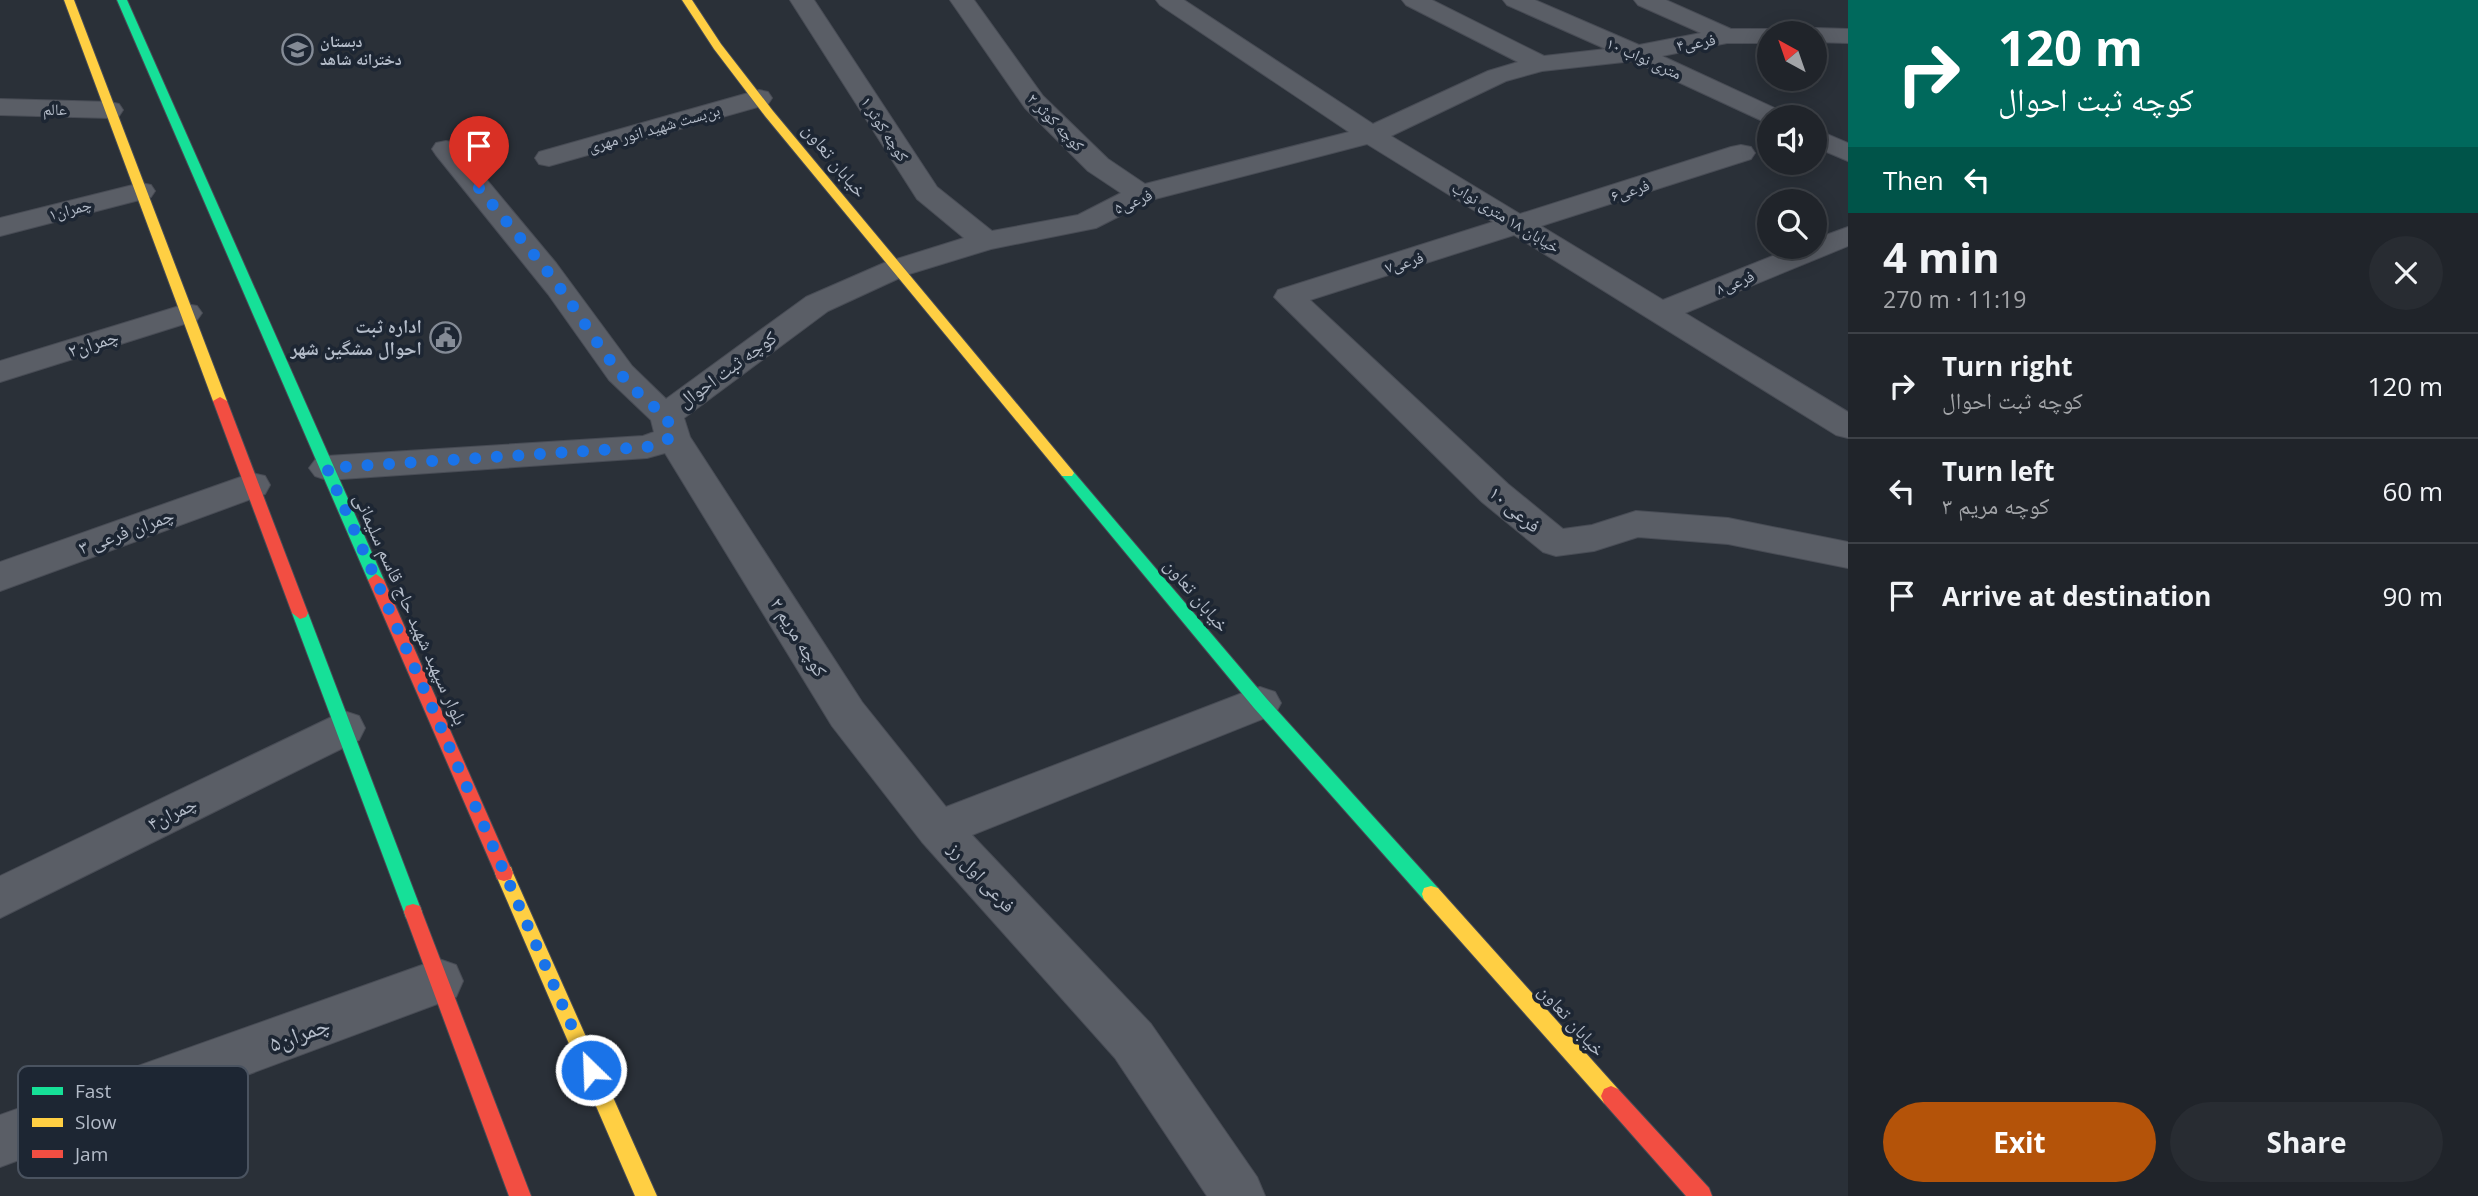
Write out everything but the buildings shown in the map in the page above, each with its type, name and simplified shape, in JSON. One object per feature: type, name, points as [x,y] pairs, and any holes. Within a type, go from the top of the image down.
[{"type":"main road","points":[[69,0],[520,1196]]},
{"type":"main road","name":"بلوار سپهبد شهید حاج قاسم سلیمانی","points":[[122,0],[646,1196]]},
{"type":"main road","name":"خیابان تعاون","points":[[687,0],[701,23],[895,269],[1260,703],[1701,1196]]},
{"type":"street","name":"کوچه کوثر ۱","points":[[802,0],[927,193],[986,241]]},
{"type":"street","name":"کوچه کوثر ۲","points":[[962,0],[1034,102],[1098,165],[1141,194]]},
{"type":"street","name":"خیابان ۱۸ متری نواب","points":[[1168,0],[1371,135],[1660,312],[1841,417]]},
{"type":"street","points":[[1414,0],[1541,64]]},
{"type":"street","name":"۱۰ متری نواب","points":[[1515,0],[1757,110]]},
{"type":"street","points":[[1646,0],[1727,36]]},
{"type":"street","name":"فرعی۴","points":[[1371,135],[1497,76],[1541,64],[1636,53],[1727,36],[1757,36]]},
{"type":"street","points":[[1827,36],[1848,36]]},
{"type":"street","name":"بن‌بست شهید انور مهری","points":[[549,158],[759,98]]},
{"type":"street","name":"عالم","points":[[0,107],[110,110]]},
{"type":"street","name":"فرعی۵","points":[[895,269],[986,241],[1086,222],[1141,194],[1371,135]]},
{"type":"street","points":[[1827,143],[1848,153]]},
{"type":"street","points":[[446,149],[560,288],[589,331],[645,402],[669,426]]},
{"type":"street","name":"فرعی۶","points":[[1520,226],[1741,153]]},
{"type":"street","name":"چمران۱","points":[[0,228],[141,191]]},
{"type":"street","name":"فرعی۷","points":[[1289,297],[1520,226]]},
{"type":"street","name":"فرعی۸","points":[[1660,312],[1848,236]]},
{"type":"street","name":"کوچه ثبت احوال","points":[[327,468],[647,447],[817,304],[895,269]]},
{"type":"street","name":"فرعی ۱۰","points":[[1289,297],[1495,493],[1556,543],[1594,538],[1636,524],[1728,531],[1848,555]]},
{"type":"street","name":"چمران۲","points":[[0,372],[187,313]]},
{"type":"street","name":"کوچه مریم ۲","points":[[669,426],[846,714],[938,829]]},
{"type":"street","name":"چمران فرعی ۳","points":[[0,577],[251,485]]},
{"type":"street","name":"فرعی اول رز","points":[[1238,1196],[1133,1041],[938,829],[1260,703]]},
{"type":"street","name":"چمران۴","points":[[0,898],[344,728]]},
{"type":"street","name":"چمران۵","points":[[206,1066],[439,981]]},
{"type":"street","name":"چمران۵","points":[[0,1141],[18,1134]]},
{"type":"traffic: fast","points":[[122,0],[376,580]]},
{"type":"traffic: fast","points":[[1067,473],[1260,703],[1431,894]]},
{"type":"traffic: fast","points":[[300,613],[413,912]]},
{"type":"traffic: slow","points":[[69,0],[220,401]]},
{"type":"traffic: slow","points":[[687,0],[734,69],[769,113],[1067,473]]},
{"type":"traffic: slow","points":[[504,873],[646,1196]]},
{"type":"traffic: slow","points":[[1431,894],[1611,1096]]},
{"type":"traffic: jam","points":[[220,401],[300,613]]},
{"type":"traffic: jam","points":[[376,580],[504,873]]},
{"type":"traffic: jam","points":[[413,912],[520,1196]]},
{"type":"traffic: jam","points":[[1611,1096],[1701,1196]]},
{"type":"place","name":"دبستان دخترانه شاهد","points":[[297,50]]},
{"type":"place","name":"اداره ثبت احوال مشگین شهر","points":[[445,337]]},
{"type":"route","points":[[479,188],[560,288],[589,331],[645,402],[666,415],[673,437],[647,447],[327,468],[591,1070]]}]
